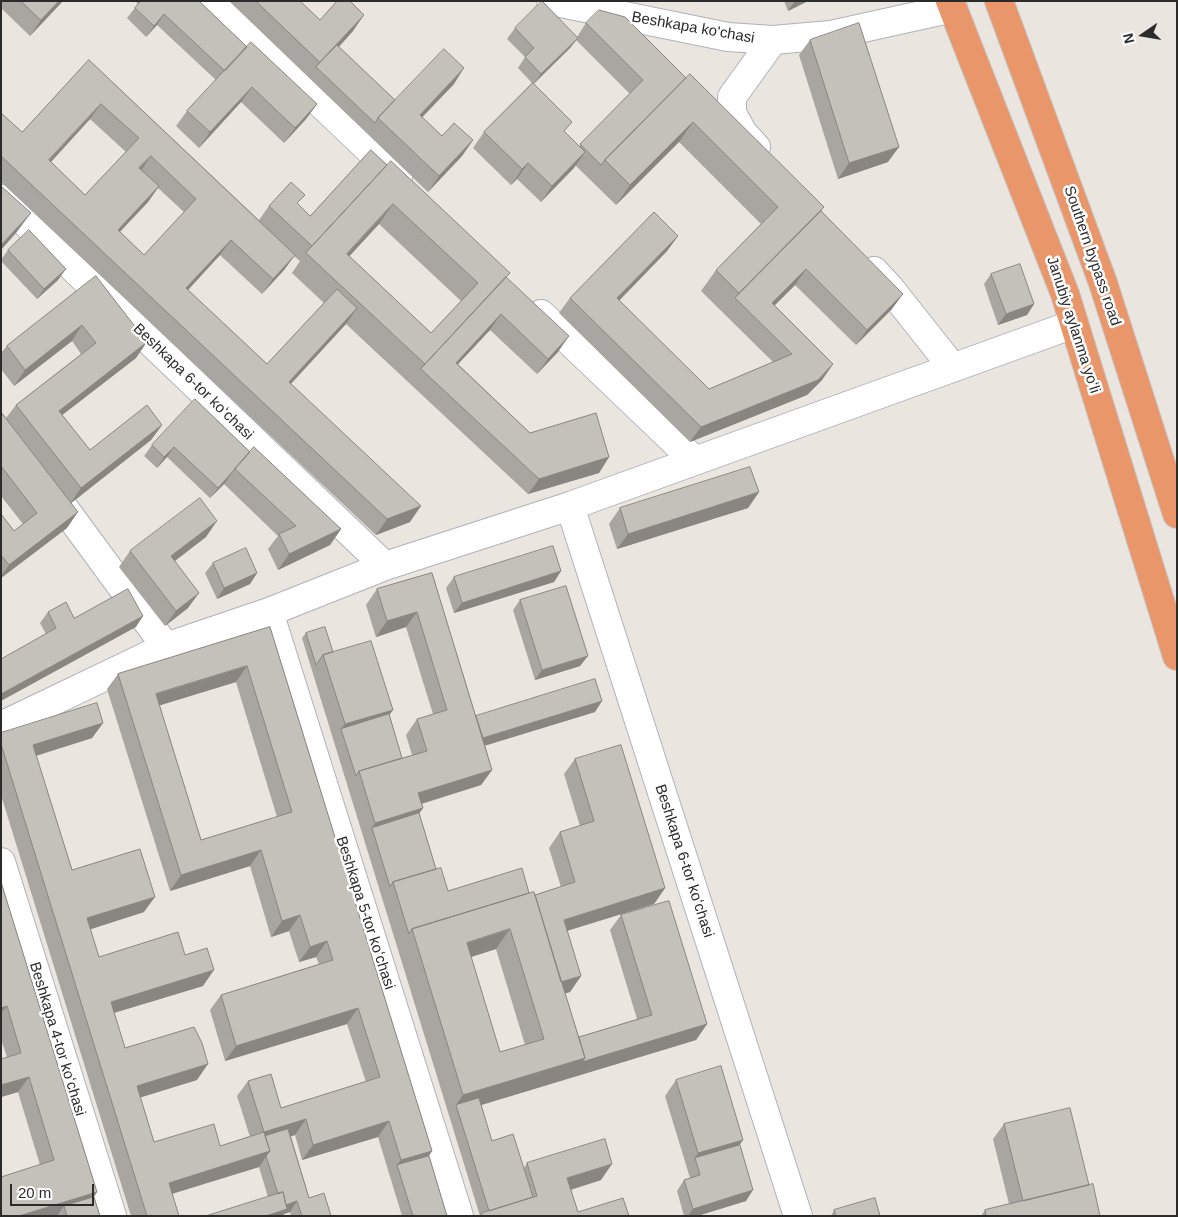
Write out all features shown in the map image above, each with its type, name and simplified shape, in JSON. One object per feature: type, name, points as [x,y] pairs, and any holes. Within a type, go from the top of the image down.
[{"type":"highway","name":"Southern bypass road","points":[[1006,3],[1103,283],[1177,514]]},
{"type":"highway","name":"Janubiy aylanma yoʻli","points":[[952,5],[1065,294],[1177,656]]},
{"type":"street","points":[[213,1],[414,192]]},
{"type":"street","name":"Beshkapa ko'chasi","points":[[551,1],[728,36],[773,40],[831,35],[952,5]]},
{"type":"street","points":[[773,40],[732,98],[732,113],[743,133],[775,169]]},
{"type":"street","name":"Beshkapa 6-tor koʻchasi","points":[[1,198],[385,566]]},
{"type":"street","points":[[856,252],[889,286],[953,368]]},
{"type":"street","points":[[522,296],[695,461]]},
{"type":"street","points":[[1,726],[166,647],[270,612],[385,566],[570,506],[1074,324]]},
{"type":"street","points":[[37,471],[166,647]]},
{"type":"street","name":"Beshkapa 6-tor koʻchasi","points":[[570,506],[798,1216]]},
{"type":"street","name":"Beshkapa 5-tor koʻchasi","points":[[270,612],[460,1216]]},
{"type":"street","name":"Beshkapa 4-tor koʻchasi","points":[[1,862],[112,1216]]},
{"type":"building","points":[[21,1],[59,1],[41,20]]},
{"type":"building","points":[[141,1],[199,1],[247,47],[225,71],[164,14],[154,26],[135,8]]},
{"type":"building","points":[[256,1],[300,1],[320,20],[337,1],[350,1],[364,15],[320,62]]},
{"type":"building","points":[[542,1],[578,38],[541,74],[525,57],[534,48],[515,28]]},
{"type":"building","points":[[599,10],[625,17],[686,78],[601,165],[580,144],[643,80],[586,23]]},
{"type":"building","points":[[859,23],[899,147],[849,163],[810,40]]},
{"type":"building","points":[[251,42],[317,104],[295,128],[252,87],[210,132],[187,111]]},
{"type":"building","points":[[337,45],[395,100],[375,123],[316,67]]},
{"type":"building","points":[[444,49],[464,68],[420,115],[442,136],[454,123],[473,140],[439,176],[378,118]]},
{"type":"building","points":[[89,60],[295,255],[273,279],[231,240],[186,288],[267,364],[337,289],[357,308],[289,382],[421,506],[387,519],[1,156],[1,113],[22,132]],"holes":[[[101,104],[139,138],[85,195],[49,160]],[[151,156],[196,199],[144,255],[118,230],[159,186],[139,168]]]},
{"type":"building","points":[[690,74],[824,207],[739,293],[716,270],[778,207],[693,122],[630,185],[605,160]]},
{"type":"building","points":[[533,83],[572,122],[564,131],[585,152],[552,186],[528,163],[522,169],[484,132]]},
{"type":"building","points":[[371,150],[387,165],[312,246],[269,206],[291,182],[305,195],[297,203],[310,216]]},
{"type":"building","points":[[391,161],[510,273],[425,364],[306,253]],"holes":[[[393,204],[478,283],[431,333],[347,254]]]},
{"type":"building","points":[[1,186],[31,213],[1,245]]},
{"type":"building","points":[[821,211],[903,294],[867,330],[806,269],[772,303],[833,364],[818,380],[701,427],[570,298],[654,212],[678,236],[617,298],[709,389],[792,354],[735,298]]},
{"type":"building","points":[[29,230],[66,269],[44,289],[8,250]]},
{"type":"building","points":[[1020,264],[1034,304],[1006,314],[991,274]]},
{"type":"building","points":[[96,276],[147,342],[59,411],[90,450],[147,405],[162,425],[81,488],[16,405],[96,343],[82,325],[25,370],[7,346]]},
{"type":"building","points":[[506,277],[569,336],[548,359],[501,314],[456,363],[530,433],[596,413],[609,457],[539,479],[421,369]]},
{"type":"building","points":[[195,399],[250,452],[218,488],[174,447],[164,457],[152,445]]},
{"type":"building","points":[[1,412],[78,512],[9,565],[1,555],[1,514],[14,531],[37,513],[1,466]]},
{"type":"building","points":[[254,447],[341,529],[289,554],[279,534],[296,526],[235,469]]},
{"type":"building","points":[[750,467],[759,492],[628,534],[620,508]]},
{"type":"building","points":[[200,498],[217,521],[171,556],[199,593],[176,611],[130,551]]},
{"type":"building","points":[[553,546],[561,571],[462,603],[454,577]]},
{"type":"building","points":[[246,548],[257,573],[224,588],[213,563]]},
{"type":"building","points":[[432,573],[492,770],[418,793],[423,808],[375,823],[359,771],[427,751],[417,719],[447,710],[417,612],[387,621],[377,589]]},
{"type":"building","points":[[566,586],[588,656],[542,670],[520,600]]},
{"type":"building","points":[[128,589],[143,616],[1,694],[1,659],[56,628],[48,612],[66,602],[74,618]]},
{"type":"building","points":[[270,627],[432,1151],[401,1160],[389,1121],[313,1145],[306,1119],[264,1132],[248,1081],[271,1074],[281,1108],[380,1077],[358,1008],[236,1046],[221,995],[333,960],[327,941],[310,947],[300,915],[282,921],[261,850],[181,875],[118,674]],"holes":[[[247,666],[292,812],[201,840],[156,694]]]},
{"type":"building","points":[[325,627],[333,652],[323,655],[316,665],[306,633]]},
{"type":"building","points":[[371,641],[393,710],[345,724],[323,655]]},
{"type":"building","points":[[595,679],[602,701],[483,738],[476,716]]},
{"type":"building","points":[[97,703],[103,723],[33,745],[72,870],[140,849],[155,897],[87,918],[99,957],[178,932],[185,955],[207,948],[214,970],[111,1002],[125,1048],[194,1027],[202,1043],[208,1064],[137,1086],[154,1142],[214,1124],[220,1146],[264,1132],[270,1151],[169,1183],[179,1216],[147,1216],[1,744],[1,733]]},
{"type":"building","points":[[389,714],[402,758],[359,771],[356,776],[341,729]]},
{"type":"building","points":[[621,745],[665,888],[564,920],[581,976],[561,982],[535,895],[575,882],[560,832],[594,821],[575,759]]},
{"type":"building","points":[[419,813],[436,869],[393,882],[390,887],[372,828]]},
{"type":"building","points":[[441,868],[448,891],[522,868],[529,893],[412,929],[409,934],[393,882]]},
{"type":"building","points":[[1,882],[97,1192],[19,1216],[1,1216],[1,1177],[54,1160],[29,1077],[1,1085],[1,1059],[21,1053],[7,1006],[1,1008]]},
{"type":"building","points":[[534,892],[585,1058],[463,1095],[412,929]],"holes":[[[510,929],[544,1039],[500,1052],[467,943]]]},
{"type":"building","points":[[669,901],[707,1024],[582,1062],[585,1058],[579,1037],[652,1015],[621,915]]},
{"type":"building","points":[[721,1066],[743,1140],[698,1153],[676,1080]]},
{"type":"building","points":[[479,1098],[492,1141],[513,1134],[533,1197],[489,1211],[456,1105]]},
{"type":"building","points":[[1070,1108],[1089,1185],[1023,1201],[1004,1124]]},
{"type":"building","points":[[288,1129],[309,1198],[324,1193],[331,1216],[302,1216],[297,1201],[286,1205],[283,1192],[278,1194],[266,1156],[270,1151],[265,1136]]},
{"type":"building","points":[[605,1139],[612,1164],[567,1178],[578,1212],[623,1198],[629,1216],[482,1216],[481,1213],[537,1196],[527,1163]]},
{"type":"building","points":[[740,1145],[753,1190],[693,1209],[684,1180],[700,1175],[695,1158]]},
{"type":"building","points":[[429,1156],[447,1216],[413,1216],[397,1165]]},
{"type":"building","points":[[1093,1184],[1100,1216],[986,1216],[985,1210]]},
{"type":"building","points":[[283,1192],[287,1209],[266,1216],[206,1216]]},
{"type":"building","points":[[94,1197],[100,1216],[67,1216],[64,1206]]},
{"type":"building","points":[[875,1198],[880,1216],[836,1216],[834,1210]]}]
